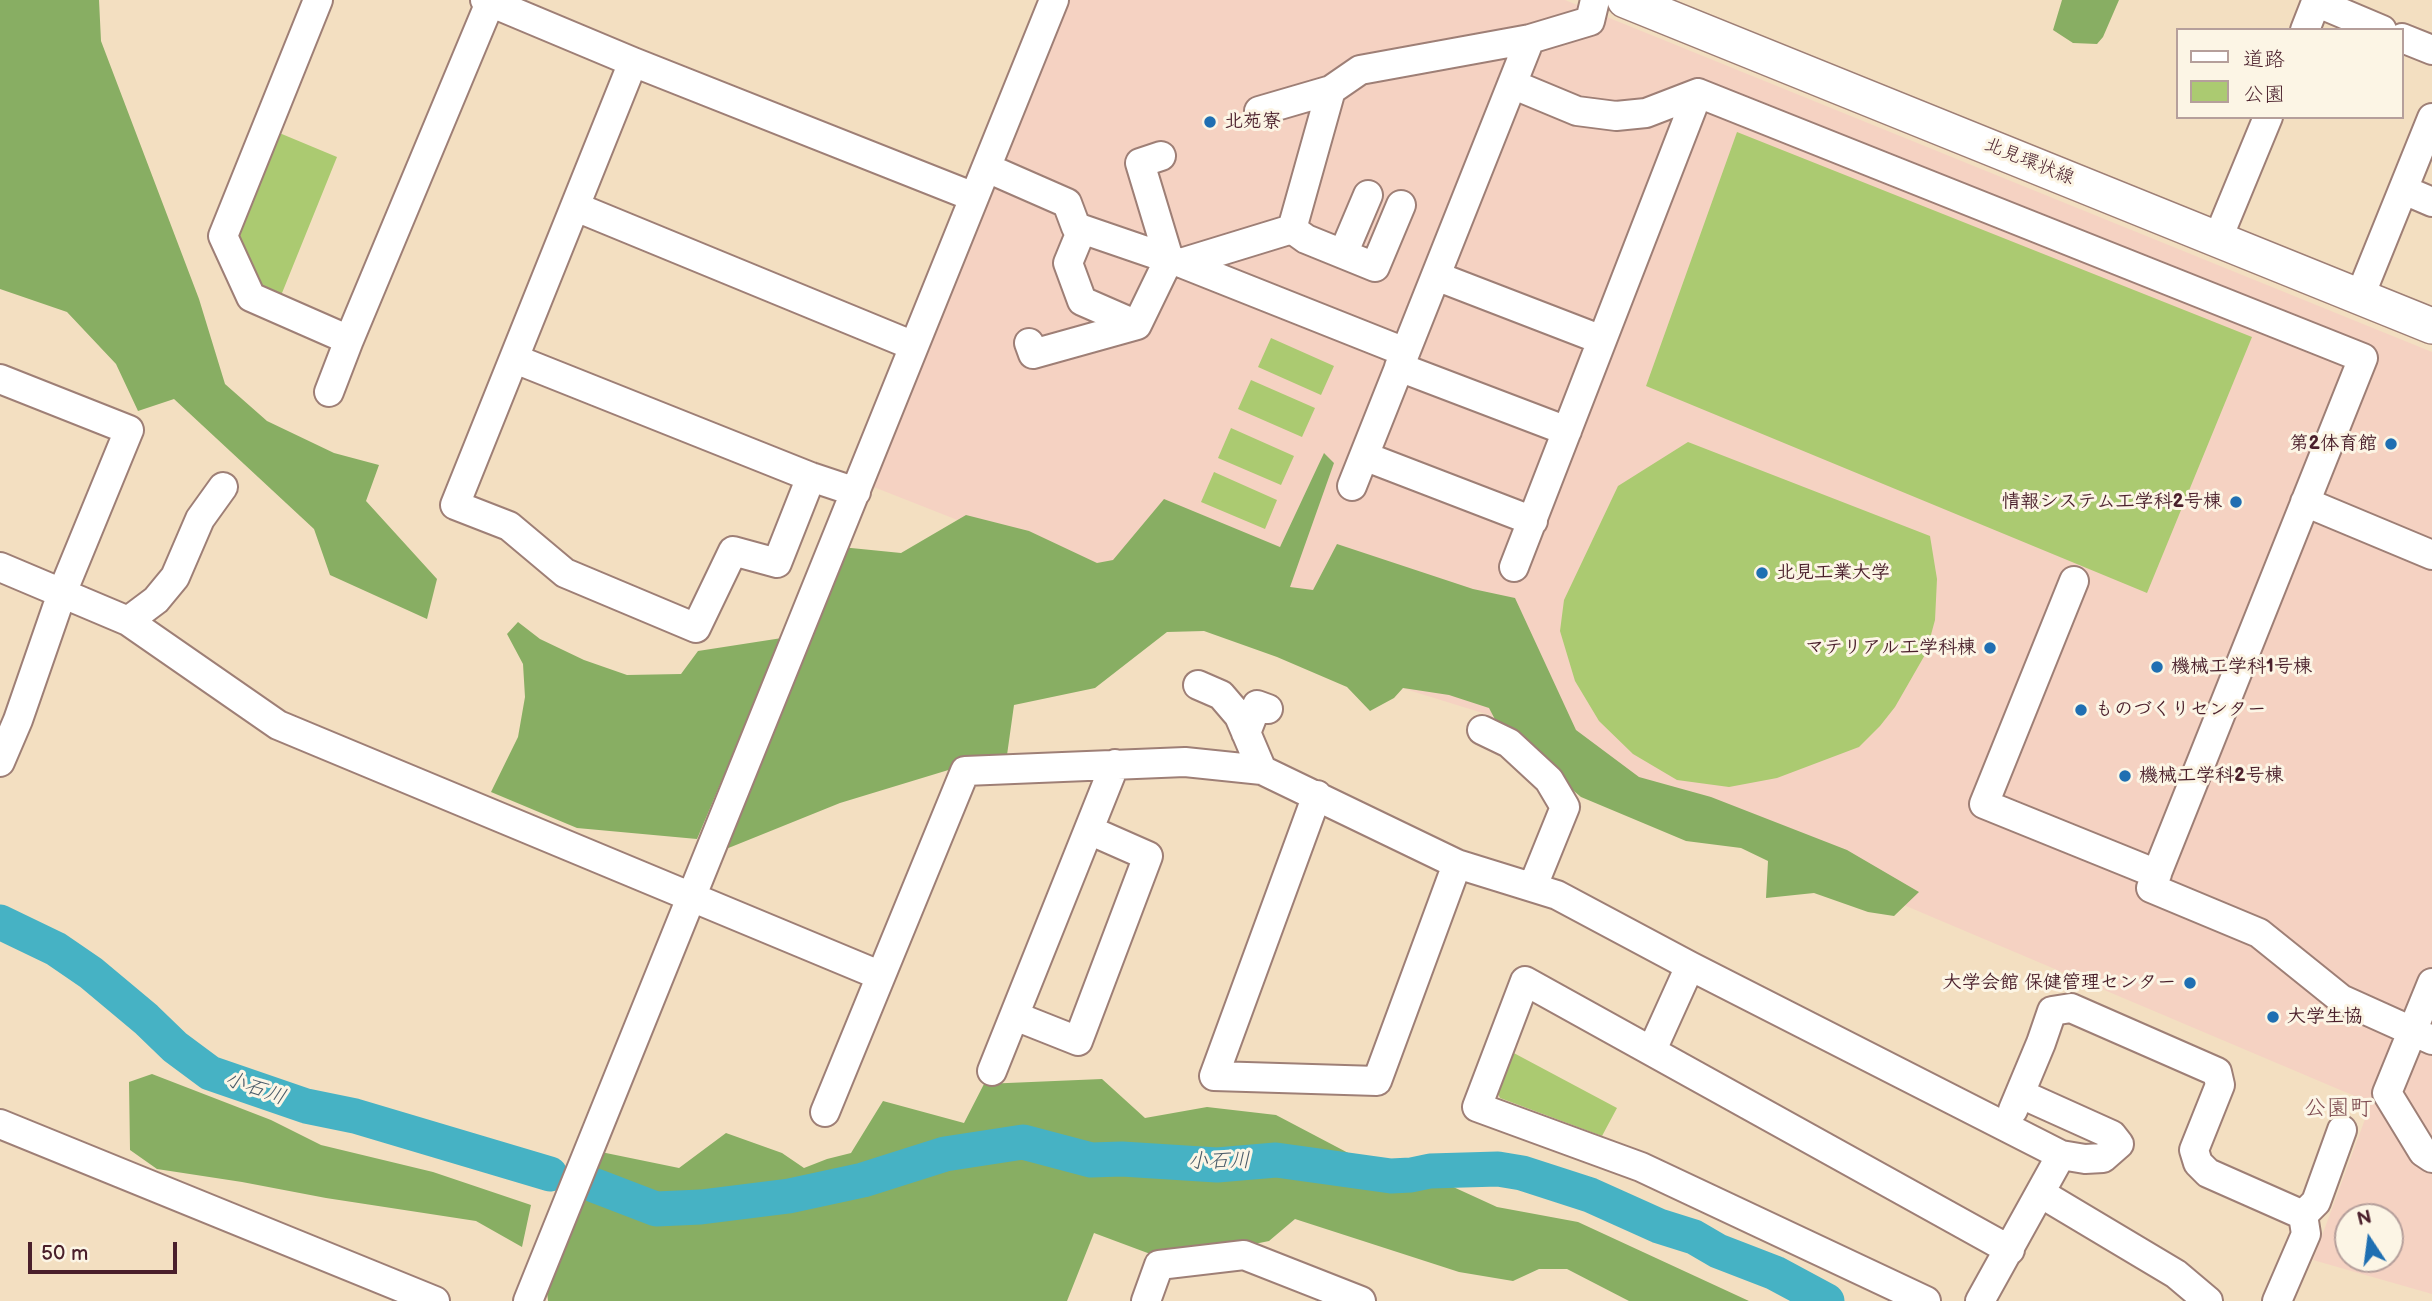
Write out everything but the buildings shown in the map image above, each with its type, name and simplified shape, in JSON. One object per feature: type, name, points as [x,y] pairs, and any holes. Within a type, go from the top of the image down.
[{"type":"main road","name":"北見環状線","points":[[1625,0],[2432,326]]},
{"type":"street","points":[[318,0],[223,236],[251,297],[349,340]]},
{"type":"street","points":[[528,1301],[1054,0]]},
{"type":"street","points":[[1259,111],[1331,90],[1360,71],[1530,39],[1590,21],[1595,0]]},
{"type":"street","points":[[330,392],[489,1],[633,62],[974,197]]},
{"type":"street","points":[[2306,28],[2316,2],[2377,28]]},
{"type":"street","points":[[1352,486],[1530,39]]},
{"type":"street","points":[[2404,39],[2432,50]]},
{"type":"street","points":[[633,62],[455,505],[509,526],[565,573],[696,628],[733,551],[777,563],[811,477]]},
{"type":"street","points":[[1512,84],[1577,111],[1616,116],[1646,113],[1698,93],[2363,358],[2151,888],[2259,933],[2341,999],[2422,1036]]},
{"type":"street","points":[[1292,229],[1331,90]]},
{"type":"street","points":[[1514,567],[1698,93]]},
{"type":"street","points":[[2360,296],[2432,118]]},
{"type":"street","points":[[2218,238],[2267,119]]},
{"type":"street","points":[[1161,156],[1140,163],[1175,261]]},
{"type":"street","points":[[994,172],[1067,203],[1076,227],[1175,261],[1567,430]]},
{"type":"street","points":[[2404,190],[2432,202]]},
{"type":"street","points":[[1343,254],[1368,195]]},
{"type":"street","points":[[1292,229],[1306,239],[1375,267],[1401,205]]},
{"type":"street","points":[[576,207],[914,346]]},
{"type":"street","points":[[1083,229],[1068,262],[1082,301],[1137,325]]},
{"type":"street","points":[[1029,343],[1033,354],[1137,325],[1175,261],[1292,229]]},
{"type":"street","points":[[1436,276],[1602,340]]},
{"type":"street","points":[[515,359],[811,477],[856,492]]},
{"type":"street","points":[[0,379],[129,430],[61,593],[18,720],[0,762]]},
{"type":"street","points":[[1364,456],[1532,521]]},
{"type":"street","points":[[128,621],[156,600],[175,577],[200,519],[223,487]]},
{"type":"street","points":[[2305,502],[2432,555]]},
{"type":"street","points":[[0,567],[128,621],[278,725],[879,975]]},
{"type":"street","points":[[2074,581],[1984,804],[2157,874]]},
{"type":"street","points":[[1198,685],[1221,695],[1239,716],[1262,770]]},
{"type":"street","points":[[1246,733],[1257,705],[1268,709]]},
{"type":"street","points":[[1482,730],[1509,743],[1549,780],[1565,807],[1533,886]]},
{"type":"street","points":[[825,1112],[965,771],[1185,762],[1262,770],[1457,864],[1557,895],[1683,979],[2061,1155],[2085,1160],[2103,1158],[2119,1144],[2112,1135],[2021,1094]]},
{"type":"street","points":[[992,1071],[1115,764]]},
{"type":"street","points":[[1317,795],[1214,1076],[1377,1081],[1457,864]]},
{"type":"street","points":[[1014,1016],[1078,1041],[1149,856],[1089,830]]},
{"type":"street","points":[[1652,1050],[1683,979]]},
{"type":"street","points":[[1926,1301],[1641,1167],[1477,1107],[1525,981],[2010,1250]]},
{"type":"street","points":[[2432,983],[2422,1036],[2387,1093],[2423,1152],[2432,1158]]},
{"type":"street","points":[[2006,1128],[2052,1011],[2071,1008],[2217,1072],[2221,1085],[2194,1150],[2198,1163],[2208,1173],[2303,1215]]},
{"type":"street","points":[[0,1124],[435,1301]]},
{"type":"street","points":[[2303,1215],[2316,1202],[2342,1130]]},
{"type":"street","points":[[1980,1301],[2042,1194],[2061,1155]]},
{"type":"street","points":[[2042,1194],[2176,1274],[2208,1301]]},
{"type":"street","points":[[2277,1301],[2306,1234],[2303,1215]]},
{"type":"street","points":[[1146,1301],[1159,1265],[1244,1255],[1361,1301]]},
{"type":"shaded area","name":"北見工業大学","points":[[1064,0],[1565,0],[2432,352],[2432,1294],[2358,1273],[2404,1273],[2404,1203],[2334,1203],[2371,1103],[1807,864],[1502,719],[1318,662],[866,484]]},
{"type":"shaded area","name":"北見工業大学","points":[[2334,1203],[2334,1266],[2313,1260]]},
{"type":"green space","points":[[0,0],[99,0],[101,41],[199,299],[225,384],[267,421],[334,453],[379,465],[366,501],[437,579],[427,619],[330,575],[314,529],[174,399],[138,411],[116,364],[67,312],[0,289]]},
{"type":"green space","points":[[2062,0],[2119,0],[2103,37],[2097,44],[2073,43],[2053,30]]},
{"type":"green space","points":[[277,132],[337,157],[280,298],[260,288],[237,232]]},
{"type":"green space","points":[[1737,132],[2252,337],[2147,593],[1646,386]]},
{"type":"green space","points":[[1271,338],[1334,366],[1321,395],[1258,367]]},
{"type":"green space","points":[[1251,380],[1315,408],[1302,437],[1238,409]]},
{"type":"green space","points":[[1231,428],[1294,456],[1281,485],[1218,458]]},
{"type":"green space","points":[[1688,442],[1930,536],[1937,579],[1935,620],[1926,653],[1895,707],[1859,747],[1777,778],[1729,787],[1677,780],[1633,754],[1599,721],[1575,681],[1560,631],[1564,600],[1618,486]]},
{"type":"green space","points":[[1324,453],[1334,463],[1290,587],[1313,590],[1337,544],[1473,589],[1515,598],[1576,730],[1639,777],[1711,797],[1847,850],[1919,892],[1894,916],[1868,912],[1814,893],[1766,898],[1768,861],[1741,848],[1686,841],[1581,797],[1500,729],[1489,708],[1449,695],[1403,688],[1394,698],[1370,711],[1347,687],[1277,657],[1204,631],[1167,632],[1095,688],[1014,705],[1007,755],[840,803],[726,849],[804,634],[841,547],[901,553],[966,515],[1029,531],[1097,563],[1113,560],[1164,499],[1280,547]]},
{"type":"green space","points":[[1214,472],[1277,500],[1265,529],[1201,502]]},
{"type":"green space","points":[[518,622],[540,639],[584,660],[627,675],[681,674],[698,651],[782,638],[697,839],[577,828],[491,792],[518,737],[525,697],[523,664],[507,634]]},
{"type":"green space","points":[[1510,1051],[1617,1108],[1602,1136],[1500,1098],[1496,1089]]},
{"type":"green space","points":[[152,1074],[271,1120],[321,1145],[433,1172],[531,1205],[522,1247],[476,1221],[157,1169],[130,1150],[129,1082]]},
{"type":"green space","points":[[1102,1079],[1145,1118],[1207,1107],[1276,1115],[1373,1166],[1438,1180],[1497,1207],[1578,1222],[1749,1301],[1629,1301],[1567,1269],[1539,1269],[1513,1281],[1459,1272],[1295,1219],[1269,1241],[1240,1247],[1153,1255],[1094,1233],[1067,1301],[548,1301],[546,1282],[601,1152],[679,1168],[726,1133],[782,1153],[804,1168],[851,1153],[883,1101],[964,1123],[984,1084]]},
{"type":"waterway","name":"小石川","points":[[0,922],[56,949],[91,973],[175,1047],[210,1073],[306,1106],[355,1116],[550,1174]]},
{"type":"waterway","name":"小石川","points":[[596,1186],[656,1209],[701,1207],[789,1196],[863,1180],[945,1154],[1023,1142],[1091,1160],[1122,1159],[1217,1165],[1276,1160],[1391,1176],[1430,1171],[1498,1169],[1522,1173],[1590,1195],[1775,1273],[1827,1301]]},
{"type":"place","name":"北苑寮","points":[[1210,122]]},
{"type":"place","name":"第2体育館","points":[[2391,444]]},
{"type":"place","name":"情報システム工学科2号棟","points":[[2236,502]]},
{"type":"place","name":"北見工業大学","points":[[1762,573]]},
{"type":"place","name":"マテリアル工学科棟","points":[[1990,648]]},
{"type":"place","name":"機械工学科1号棟","points":[[2157,667]]},
{"type":"place","name":"ものづくりセンター","points":[[2081,710]]},
{"type":"place","name":"機械工学科2号棟","points":[[2125,776]]},
{"type":"place","name":"大学会館 保健管理センター","points":[[2190,983]]},
{"type":"place","name":"大学生協","points":[[2273,1017]]},
{"type":"district","name":"公園町","points":[[2338,1109]]}]
